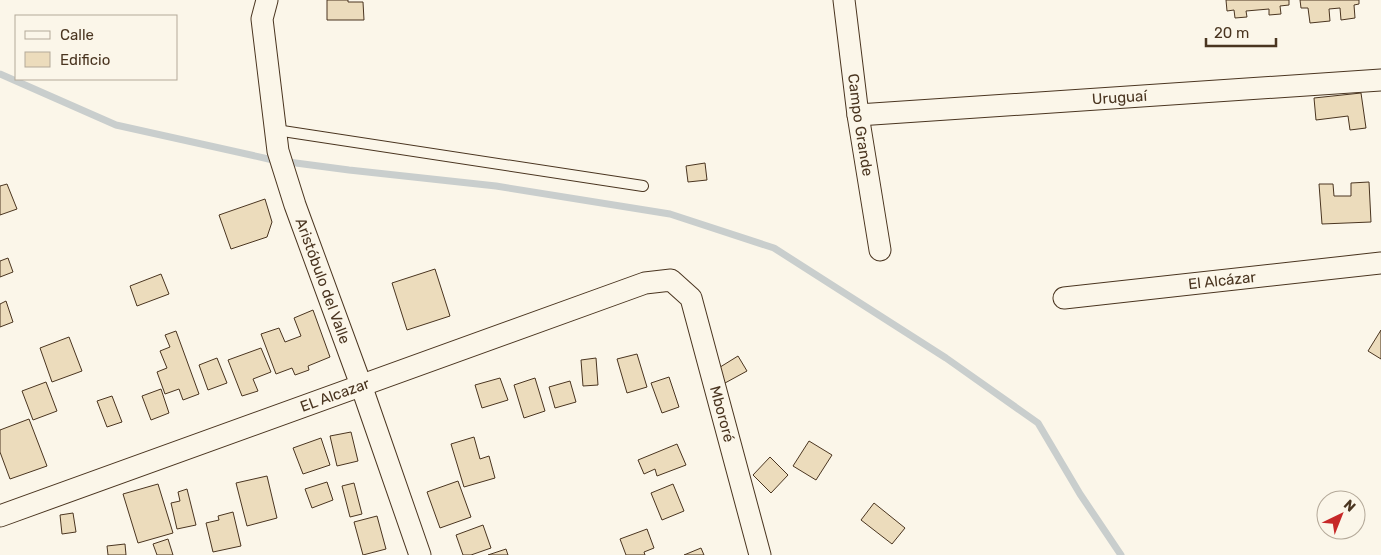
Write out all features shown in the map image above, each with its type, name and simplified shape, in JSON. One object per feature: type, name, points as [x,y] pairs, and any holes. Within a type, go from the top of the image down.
[{"type":"street","name":"Aristóbulo del Valle","points":[[267,0],[262,19],[278,151],[295,205],[361,385],[420,555]]},
{"type":"street","name":"Campo Grande","points":[[844,0],[858,116],[880,250]]},
{"type":"street","name":"Uruguaí","points":[[858,116],[1381,80]]},
{"type":"street","name":"El Alcázar","points":[[1064,298],[1381,263]]},
{"type":"street","name":"EL Alcazar","points":[[0,516],[645,283],[671,280]]},
{"type":"street","name":"Mbororé","points":[[671,280],[690,298],[760,555]]},
{"type":"lane","points":[[276,130],[643,186]]},
{"type":"building","points":[[327,0],[363,2],[364,20],[327,20]]},
{"type":"building","points":[[1226,0],[1289,0],[1289,5],[1280,6],[1281,14],[1269,15],[1269,9],[1246,11],[1247,17],[1235,18],[1234,10],[1227,11]]},
{"type":"building","points":[[1300,0],[1359,0],[1359,4],[1354,5],[1355,18],[1341,20],[1340,8],[1329,9],[1330,21],[1310,23],[1308,8],[1301,8]]},
{"type":"building","points":[[1361,93],[1366,128],[1350,130],[1348,116],[1316,120],[1314,98]]},
{"type":"building","points":[[705,163],[707,180],[688,182],[686,166]]},
{"type":"building","points":[[1369,182],[1371,222],[1322,224],[1319,184],[1333,184],[1334,196],[1351,196],[1351,183]]},
{"type":"building","points":[[7,184],[17,209],[0,215],[0,186]]},
{"type":"building","points":[[265,199],[272,222],[267,237],[231,249],[219,215]]},
{"type":"building","points":[[8,258],[13,272],[0,277],[0,261]]},
{"type":"building","points":[[435,269],[450,316],[407,330],[392,283]]},
{"type":"building","points":[[161,274],[169,294],[137,306],[130,286]]},
{"type":"building","points":[[6,301],[13,322],[0,327],[0,304]]},
{"type":"building","points":[[313,310],[330,357],[308,366],[309,370],[295,375],[292,368],[276,374],[261,334],[279,328],[285,342],[301,336],[294,318]]},
{"type":"building","points":[[1381,330],[1381,359],[1368,351]]},
{"type":"building","points":[[176,331],[199,394],[183,400],[179,389],[165,394],[157,372],[167,368],[160,351],[170,347],[165,335]]},
{"type":"building","points":[[69,337],[82,371],[52,382],[40,348]]},
{"type":"building","points":[[261,348],[271,372],[253,379],[258,391],[242,396],[228,360]]},
{"type":"building","points":[[637,354],[647,387],[627,393],[617,359]]},
{"type":"building","points":[[738,356],[747,371],[725,383],[717,369]]},
{"type":"building","points":[[217,358],[227,383],[208,390],[199,365]]},
{"type":"building","points":[[596,358],[598,385],[583,386],[581,360]]},
{"type":"building","points":[[669,377],[679,407],[662,413],[651,383]]},
{"type":"building","points":[[500,378],[508,400],[482,408],[475,385]]},
{"type":"building","points":[[535,378],[545,411],[524,418],[514,385]]},
{"type":"building","points":[[570,381],[576,402],[555,408],[549,387]]},
{"type":"building","points":[[46,382],[57,411],[33,420],[22,391]]},
{"type":"building","points":[[161,389],[169,413],[151,420],[142,396]]},
{"type":"building","points":[[112,396],[122,422],[107,427],[97,401]]},
{"type":"building","points":[[29,419],[47,466],[10,479],[0,452],[0,430]]},
{"type":"building","points":[[351,432],[358,461],[337,466],[330,436]]},
{"type":"building","points":[[474,437],[480,459],[489,456],[495,478],[464,487],[451,444]]},
{"type":"building","points":[[321,438],[330,465],[303,474],[293,448]]},
{"type":"building","points":[[809,441],[832,455],[816,480],[793,466]]},
{"type":"building","points":[[677,444],[686,465],[657,476],[655,469],[644,474],[638,460]]},
{"type":"building","points":[[770,457],[788,475],[771,493],[753,475]]},
{"type":"building","points":[[267,476],[277,518],[247,526],[236,483]]},
{"type":"building","points":[[458,481],[471,517],[440,528],[427,492]]},
{"type":"building","points":[[327,482],[333,500],[312,508],[305,489]]},
{"type":"building","points":[[354,483],[362,514],[350,517],[342,486]]},
{"type":"building","points":[[158,484],[173,533],[138,543],[123,494]]},
{"type":"building","points":[[673,484],[684,511],[662,520],[651,493]]},
{"type":"building","points":[[187,489],[196,525],[177,529],[171,503],[180,501],[178,492]]},
{"type":"building","points":[[874,503],[905,528],[892,544],[861,520]]},
{"type":"building","points":[[233,512],[241,546],[213,552],[206,523],[219,520],[218,516]]},
{"type":"building","points":[[73,513],[76,532],[62,534],[60,515]]},
{"type":"building","points":[[377,516],[386,549],[363,555],[354,522]]},
{"type":"building","points":[[483,525],[491,548],[471,555],[463,555],[456,535]]},
{"type":"building","points":[[647,529],[654,548],[644,552],[645,555],[626,555],[620,539]]},
{"type":"building","points":[[168,539],[173,555],[157,555],[153,544]]},
{"type":"building","points":[[125,544],[126,555],[108,555],[107,546]]},
{"type":"building","points":[[701,548],[704,555],[684,555]]},
{"type":"building","points":[[506,549],[508,555],[488,555]]},
{"type":"waterway","points":[[0,74],[116,125],[273,160],[496,186],[670,214],[774,248],[946,358],[1038,423],[1080,494],[1121,555]]}]
